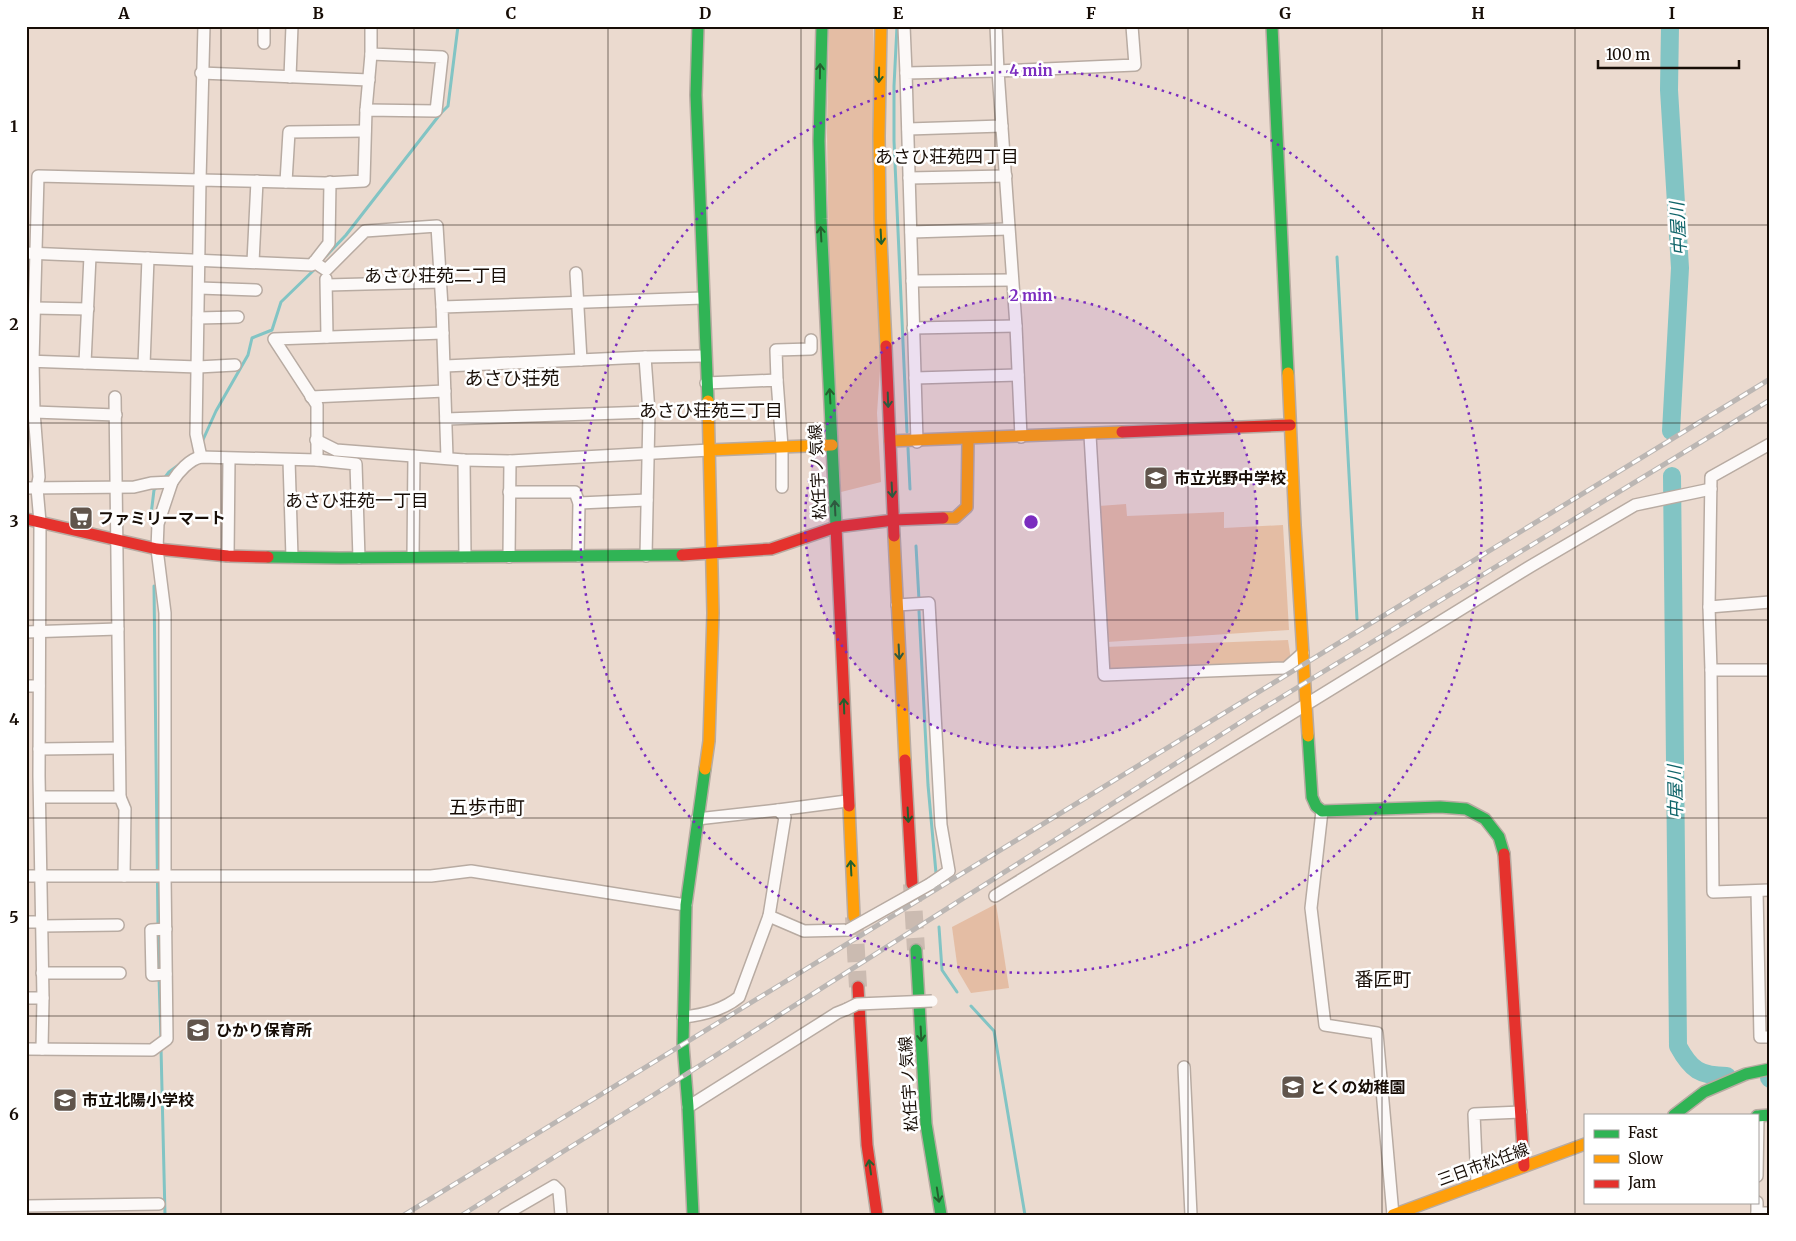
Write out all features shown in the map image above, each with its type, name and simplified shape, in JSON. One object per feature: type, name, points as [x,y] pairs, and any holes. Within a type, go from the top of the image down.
[{"type":"street","points":[[26,1049],[152,1050],[167,1040],[166,929],[160,876],[165,613],[157,549],[158,524],[170,482],[196,458],[200,450],[196,434],[204,26]]},
{"type":"street","points":[[264,26],[264,43]]},
{"type":"street","points":[[290,77],[292,26]]},
{"type":"street","points":[[26,176],[286,182],[364,181],[371,26]]},
{"type":"street","points":[[692,1215],[688,1107],[683,1049],[686,905],[709,741],[713,613],[710,450],[696,95],[698,26]]},
{"type":"street","name":"松任宇ノ気線","points":[[822,26],[819,141],[821,219],[847,801],[854,917]]},
{"type":"street","points":[[881,26],[880,218],[897,605],[912,884]]},
{"type":"street","points":[[904,26],[916,442]]},
{"type":"street","points":[[996,26],[1008,229],[1016,326],[1021,437]]},
{"type":"street","points":[[906,73],[1135,65],[1132,26]]},
{"type":"street","points":[[1272,26],[1290,425],[1312,797],[1316,806],[1322,811],[1440,807],[1466,809],[1485,819],[1499,837],[1505,858],[1524,1166]]},
{"type":"street","points":[[366,110],[436,111],[442,57],[371,54]]},
{"type":"street","points":[[202,73],[369,80]]},
{"type":"street","points":[[908,129],[1002,126]]},
{"type":"street","points":[[286,182],[289,132],[365,131]]},
{"type":"street","points":[[38,176],[31,253],[34,308],[30,330],[29,361],[39,478],[32,488],[40,522],[39,776],[43,998],[42,1049]]},
{"type":"street","points":[[909,178],[1006,176]]},
{"type":"street","points":[[253,262],[256,181]]},
{"type":"street","points":[[327,337],[326,285],[320,266],[328,243],[330,182]]},
{"type":"street","points":[[31,253],[320,266],[365,231],[437,226],[445,366],[447,458]]},
{"type":"street","points":[[911,232],[1008,229]]},
{"type":"street","points":[[85,363],[90,256]]},
{"type":"street","points":[[144,365],[148,258]]},
{"type":"street","points":[[576,274],[581,360]]},
{"type":"street","points":[[912,281],[1012,280]]},
{"type":"street","points":[[326,285],[441,282]]},
{"type":"street","points":[[198,288],[256,290]]},
{"type":"street","points":[[442,307],[703,298]]},
{"type":"street","points":[[34,308],[88,310]]},
{"type":"street","points":[[198,318],[238,318]]},
{"type":"street","points":[[913,328],[1016,326]]},
{"type":"street","points":[[317,460],[316,404],[274,339],[443,333]]},
{"type":"street","points":[[782,487],[782,447],[776,350],[811,349],[811,340]]},
{"type":"street","points":[[445,366],[705,356]]},
{"type":"street","points":[[645,357],[649,412],[646,556]]},
{"type":"street","points":[[29,361],[198,367],[235,365]]},
{"type":"street","points":[[915,378],[1018,375]]},
{"type":"street","points":[[706,383],[777,380]]},
{"type":"street","points":[[312,397],[445,391]]},
{"type":"street","points":[[115,396],[119,748],[120,797],[124,809],[124,876]]},
{"type":"street","points":[[34,412],[116,415]]},
{"type":"street","points":[[446,419],[649,412]]},
{"type":"street","points":[[890,442],[1290,425]]},
{"type":"street","points":[[1090,434],[1104,675],[1286,668],[1303,653]]},
{"type":"street","points":[[26,519],[157,549],[228,556],[359,558],[646,556],[712,554],[771,549],[836,527],[894,520],[955,518],[967,507],[968,439]]},
{"type":"street","points":[[316,440],[336,450],[464,460],[510,461],[832,445]]},
{"type":"street","points":[[1770,444],[1711,478],[1709,607],[1713,892],[1770,890]]},
{"type":"street","points":[[200,450],[229,458],[317,460],[356,464],[359,558]]},
{"type":"street","points":[[413,557],[414,456]]},
{"type":"street","points":[[228,556],[229,458]]},
{"type":"street","points":[[289,460],[292,557]]},
{"type":"street","points":[[464,460],[465,557]]},
{"type":"street","points":[[509,557],[510,461]]},
{"type":"street","points":[[32,488],[116,488],[170,482]]},
{"type":"street","points":[[995,896],[1635,504],[1711,489]]},
{"type":"street","points":[[509,492],[575,492],[579,502],[578,556]]},
{"type":"street","points":[[579,502],[646,500]]},
{"type":"street","points":[[1709,607],[1770,602]]},
{"type":"street","points":[[769,916],[804,931],[848,930],[930,884],[949,871],[941,825],[929,604],[897,605]]},
{"type":"street","points":[[26,632],[118,629]]},
{"type":"street","points":[[1710,670],[1770,670]]},
{"type":"street","points":[[26,686],[39,686]]},
{"type":"street","points":[[26,728],[39,728]]},
{"type":"street","points":[[39,749],[119,748]]},
{"type":"street","points":[[26,776],[39,776]]},
{"type":"street","points":[[40,797],[120,797]]},
{"type":"street","points":[[697,819],[847,801]]},
{"type":"street","points":[[683,1017],[701,1016],[728,1006],[739,997],[769,916],[785,817],[778,810]]},
{"type":"street","points":[[1322,811],[1311,908],[1325,1025],[1377,1033],[1393,1215]]},
{"type":"street","points":[[26,876],[431,876],[471,870],[686,905]]},
{"type":"street","points":[[1757,891],[1760,1037],[1770,1037]]},
{"type":"street","points":[[26,922],[41,924],[118,925]]},
{"type":"street","points":[[166,929],[151,930],[152,975],[166,974]]},
{"type":"street","name":"松任宇ノ気線","points":[[916,950],[926,1124],[941,1215]]},
{"type":"street","points":[[42,973],[120,973]]},
{"type":"street","points":[[858,987],[867,1145],[877,1215]]},
{"type":"street","points":[[26,998],[43,998]]},
{"type":"street","points":[[688,1107],[836,1013],[856,1004],[932,1001]]},
{"type":"street","points":[[1184,1067],[1192,1215]]},
{"type":"street","points":[[1675,1114],[1704,1092],[1746,1074],[1770,1070]]},
{"type":"street","points":[[1477,1184],[1474,1114],[1520,1112]]},
{"type":"street","points":[[1758,1116],[1770,1115]]},
{"type":"street","name":"三日市松任線","points":[[1393,1215],[1584,1144]]},
{"type":"street","points":[[504,1215],[554,1186],[560,1191],[560,1215]]},
{"type":"street","points":[[26,1206],[44,1210],[126,1210],[159,1204]]},
{"type":"street","points":[[1757,1210],[1770,1213]]},
{"type":"shaded area","points":[[829,26],[873,26],[880,370],[877,413],[881,482],[841,492],[829,268],[827,132]]},
{"type":"shaded area","points":[[1126,504],[1127,516],[1224,512],[1224,528],[1283,525],[1289,630],[1107,642],[1099,506]]},
{"type":"shaded area","points":[[1288,640],[1291,660],[1281,665],[1106,669],[1105,647]]},
{"type":"shaded area","points":[[996,904],[1009,988],[971,993],[958,971],[952,927]]},
{"type":"waterway","points":[[326,256],[346,235],[448,106],[458,26]]},
{"type":"waterway","points":[[897,26],[894,141],[907,432]]},
{"type":"waterway","name":"中屋川","points":[[1670,26],[1669,90],[1680,268],[1671,431]]},
{"type":"waterway","points":[[1337,257],[1357,619]]},
{"type":"waterway","points":[[202,442],[216,411],[248,355],[252,338],[272,330],[281,302],[316,268]]},
{"type":"waterway","points":[[908,448],[910,489]]},
{"type":"waterway","points":[[163,480],[169,472],[180,464]]},
{"type":"waterway","name":"中屋川","points":[[1672,476],[1678,1046],[1687,1061],[1697,1070],[1710,1075],[1727,1076]]},
{"type":"waterway","points":[[151,515],[154,490],[157,487]]},
{"type":"waterway","points":[[916,546],[919,600]]},
{"type":"waterway","points":[[154,586],[158,927]]},
{"type":"waterway","points":[[919,611],[928,785],[936,873]]},
{"type":"waterway","points":[[939,927],[942,970],[957,992]]},
{"type":"waterway","points":[[158,933],[159,972]]},
{"type":"waterway","points":[[159,978],[161,1039]]},
{"type":"waterway","points":[[971,1006],[994,1031],[1025,1215]]},
{"type":"waterway","points":[[161,1048],[165,1215]]},
{"type":"tunnel","points":[[912,884],[916,950]]},
{"type":"tunnel","points":[[854,917],[858,987]]},
{"type":"railway","points":[[404,1215],[1770,379]]},
{"type":"railway","points":[[462,1215],[1252,715],[1770,400]]},
{"type":"traffic: fast","points":[[698,26],[696,95],[708,401]]},
{"type":"traffic: fast","points":[[822,26],[819,141],[821,219],[836,527]]},
{"type":"traffic: fast","points":[[1272,26],[1288,373]]},
{"type":"traffic: fast","points":[[268,557],[682,555]]},
{"type":"traffic: fast","points":[[1308,736],[1312,797],[1316,806],[1322,811],[1440,807],[1466,809],[1485,819],[1499,837],[1504,854]]},
{"type":"traffic: fast","points":[[693,1215],[683,1044],[686,905],[705,769]]},
{"type":"traffic: fast","points":[[916,950],[926,1124],[941,1215]]},
{"type":"traffic: fast","points":[[1675,1114],[1704,1092],[1746,1074],[1770,1069]]},
{"type":"traffic: fast","points":[[1758,1116],[1770,1115]]},
{"type":"traffic: slow","points":[[881,26],[880,218],[886,346]]},
{"type":"traffic: slow","points":[[1288,373],[1308,736]]},
{"type":"traffic: slow","points":[[705,769],[709,741],[713,613],[708,401]]},
{"type":"traffic: slow","points":[[890,441],[1122,432]]},
{"type":"traffic: slow","points":[[943,518],[955,518],[967,507],[968,439]]},
{"type":"traffic: slow","points":[[710,450],[832,445]]},
{"type":"traffic: slow","points":[[894,536],[905,760]]},
{"type":"traffic: slow","points":[[849,806],[854,917]]},
{"type":"traffic: slow","points":[[1393,1215],[1584,1144]]},
{"type":"traffic: jam","points":[[886,346],[894,536]]},
{"type":"traffic: jam","points":[[1122,432],[1290,425]]},
{"type":"traffic: jam","points":[[682,555],[771,549],[836,527],[894,520],[943,518]]},
{"type":"traffic: jam","points":[[26,519],[157,549],[228,556],[268,557]]},
{"type":"traffic: jam","points":[[836,527],[849,806]]},
{"type":"traffic: jam","points":[[905,760],[912,884]]},
{"type":"traffic: jam","points":[[1504,854],[1524,1166]]},
{"type":"traffic: jam","points":[[858,987],[867,1145],[877,1215]]},
{"type":"place","name":"市立光野中学校","points":[[1156,478]]},
{"type":"place","name":"ファミリーマート","points":[[81,518]]},
{"type":"place","name":"ひかり保育所","points":[[198,1030]]},
{"type":"place","name":"とくの幼稚園","points":[[1293,1087]]},
{"type":"place","name":"市立北陽小学校","points":[[65,1100]]},
{"type":"district","name":"あさひ荘苑四丁目","points":[[947,156]]},
{"type":"district","name":"あさひ荘苑二丁目","points":[[436,275]]},
{"type":"district","name":"あさひ荘苑","points":[[512,378]]},
{"type":"district","name":"あさひ荘苑三丁目","points":[[711,410]]},
{"type":"district","name":"あさひ荘苑一丁目","points":[[357,500]]},
{"type":"district","name":"五歩市町","points":[[487,807]]},
{"type":"district","name":"番匠町","points":[[1383,979]]}]
